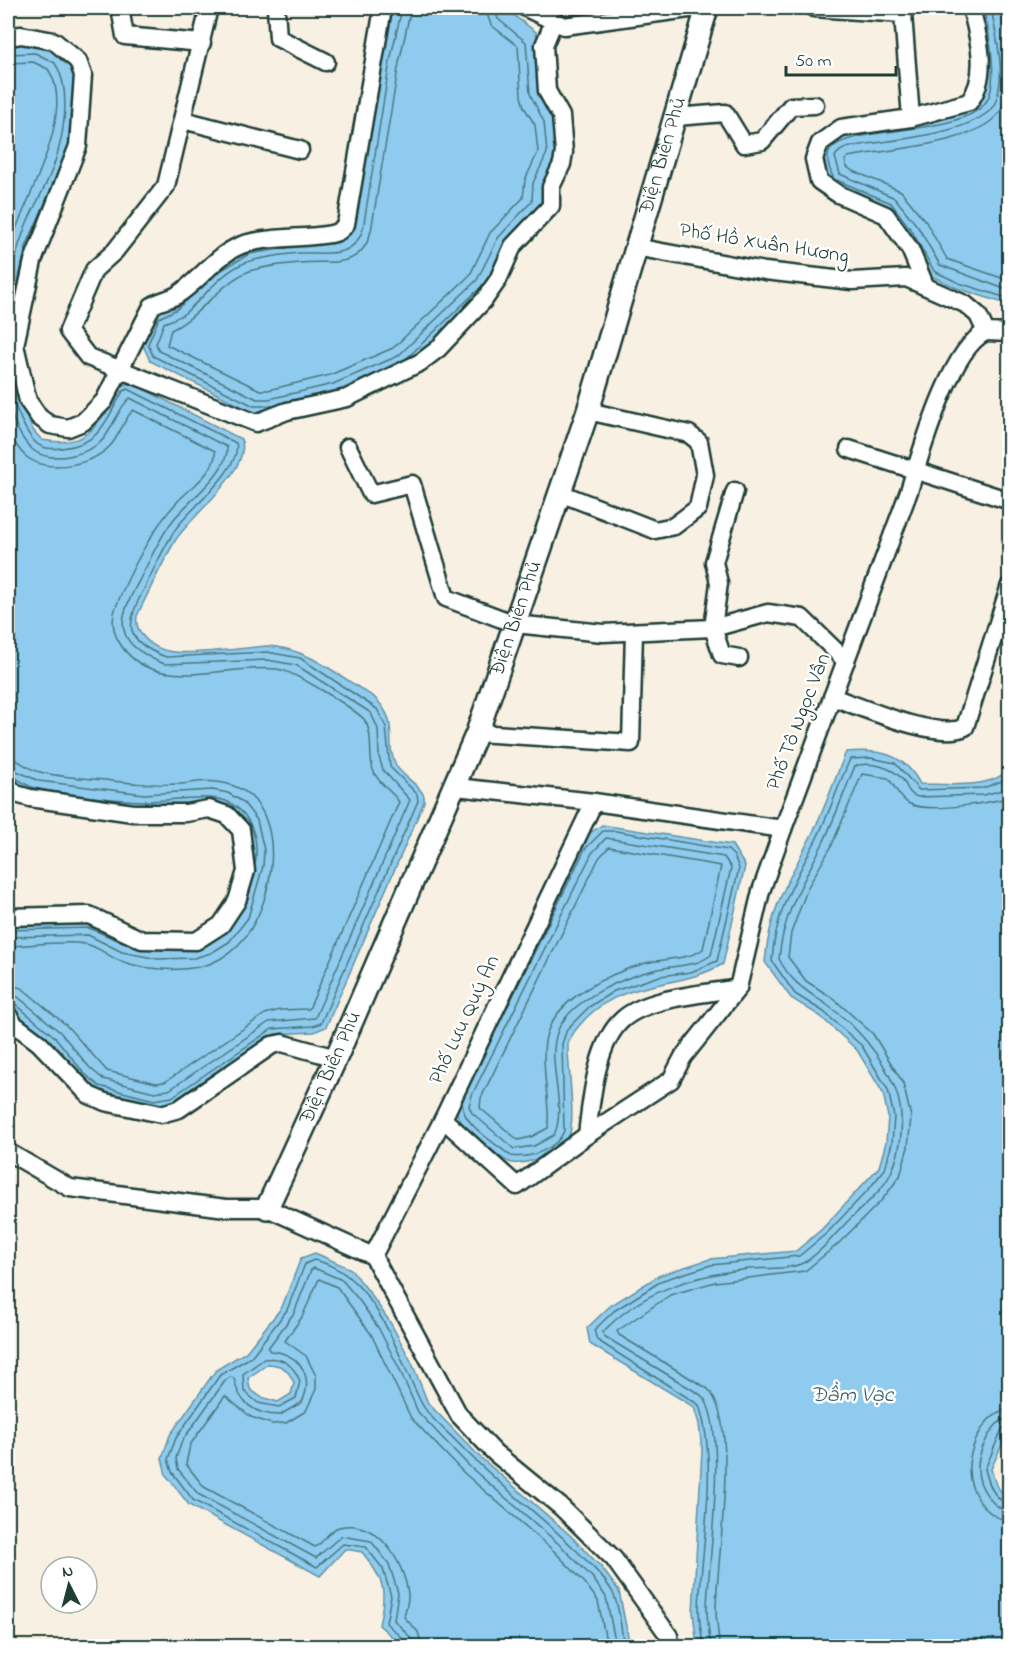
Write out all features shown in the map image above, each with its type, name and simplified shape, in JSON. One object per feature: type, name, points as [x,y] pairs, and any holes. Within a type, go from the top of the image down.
[{"type":"street","points":[[120,8],[126,36],[202,43]]},
{"type":"street","points":[[209,8],[166,186],[115,251],[94,270],[68,331],[88,357],[256,423],[287,411],[347,398],[422,362],[484,300],[498,280],[513,246],[550,206],[551,187],[562,164],[564,152],[561,116],[548,96],[544,56],[544,39],[554,21]]},
{"type":"street","points":[[276,8],[278,38],[326,62]]},
{"type":"street","points":[[8,37],[21,35],[54,41],[78,61],[83,75],[78,146],[33,261],[11,345],[28,401],[39,417],[50,424],[68,428],[83,422],[104,401],[152,306],[177,295],[233,249],[246,243],[332,234],[341,231],[346,224],[383,8]]},
{"type":"street","points":[[526,8],[564,26],[696,8]]},
{"type":"street","name":"Điện Biên Phủ","points":[[267,1208],[456,787],[477,733],[588,411],[707,8]]},
{"type":"street","points":[[814,8],[903,14],[911,118]]},
{"type":"street","points":[[925,285],[910,249],[891,220],[886,215],[838,194],[819,181],[814,159],[820,142],[841,128],[911,118],[969,102],[980,80],[979,40],[971,8]]},
{"type":"street","points":[[676,117],[725,113],[744,144],[762,141],[791,106],[815,105]]},
{"type":"street","points":[[183,120],[300,150]]},
{"type":"street","name":"Phố Hồ Xuân Hương","points":[[635,247],[765,271],[852,282],[906,278],[965,304],[978,315],[986,332]]},
{"type":"street","points":[[986,332],[1010,333]]},
{"type":"street","name":"Phố Tô Ngọc Vân","points":[[738,988],[761,891],[916,470],[925,439],[960,358],[978,335],[986,332]]},
{"type":"street","points":[[560,493],[655,530],[674,526],[698,508],[705,475],[699,442],[689,434],[588,411]]},
{"type":"street","points":[[348,447],[371,494],[412,483],[446,598],[515,624],[603,633],[713,628],[768,613],[802,618],[846,661]]},
{"type":"street","points":[[849,449],[1010,501]]},
{"type":"street","points":[[735,491],[714,562],[719,583],[713,628],[722,655],[740,658]]},
{"type":"street","points":[[832,697],[924,727],[949,731],[964,727],[1010,585]]},
{"type":"street","points":[[477,733],[631,743],[634,632]]},
{"type":"street","points":[[8,786],[16,794],[30,798],[133,813],[186,813],[209,809],[227,815],[241,830],[246,871],[237,901],[221,925],[196,941],[141,940],[89,915],[8,917]]},
{"type":"street","points":[[456,787],[594,802],[783,829]]},
{"type":"street","name":"Phố Lưu Quý An","points":[[373,1256],[443,1119],[594,802]]},
{"type":"street","points":[[443,1119],[517,1186],[587,1135],[671,1080],[683,1057],[738,988]]},
{"type":"street","points":[[587,1135],[594,1083],[612,1033],[624,1018],[652,1004],[738,988]]},
{"type":"street","points":[[8,1015],[14,1024],[39,1043],[89,1095],[105,1102],[161,1114],[179,1108],[272,1045],[282,1043],[336,1058]]},
{"type":"street","points":[[8,1152],[70,1188],[226,1208],[267,1208],[373,1256],[459,1415],[495,1453],[561,1507],[614,1559],[669,1636],[670,1647]]},
{"type":"water","points":[[389,8],[504,8],[536,32],[556,115],[561,148],[546,200],[480,297],[406,367],[337,397],[262,414],[253,412],[150,361],[142,343],[154,314],[239,251],[341,238]]},
{"type":"water","points":[[977,8],[1009,8],[1009,305],[957,288],[929,275],[907,234],[829,183],[822,162],[827,147],[838,136],[976,104],[982,98],[985,87]]},
{"type":"water","points":[[8,42],[53,45],[72,65],[77,82],[72,152],[10,334],[8,334]]},
{"type":"water","points":[[8,373],[33,430],[42,440],[59,442],[82,437],[98,422],[119,386],[132,383],[241,439],[242,450],[238,464],[230,478],[182,531],[155,578],[137,616],[141,634],[156,647],[168,651],[202,652],[267,646],[296,652],[323,664],[374,697],[382,707],[390,724],[392,756],[396,765],[422,791],[424,796],[424,802],[326,1027],[314,1032],[275,1034],[175,1102],[153,1105],[97,1091],[80,1078],[51,1042],[12,1010],[8,1003],[8,924],[81,921],[193,945],[243,894],[234,812],[143,807],[23,790],[8,778]]},
{"type":"water","name":"Đầm Vạc","points":[[869,751],[889,755],[906,765],[920,784],[979,783],[1001,776],[1009,769],[1010,1427],[991,1469],[996,1485],[1009,1501],[1009,1646],[697,1646],[693,1612],[702,1450],[699,1424],[694,1407],[590,1344],[587,1328],[610,1306],[660,1275],[710,1259],[796,1251],[822,1229],[879,1167],[886,1142],[888,1117],[883,1093],[857,1050],[820,1016],[791,998],[765,962],[767,943],[780,897],[820,817],[846,752]]},
{"type":"water","points":[[602,825],[732,845],[745,866],[723,964],[688,978],[618,996],[586,1018],[573,1033],[568,1044],[572,1112],[569,1137],[565,1145],[538,1159],[521,1163],[509,1162],[463,1124],[455,1107],[580,845],[590,833]]},
{"type":"water","points":[[315,1253],[351,1269],[390,1322],[412,1363],[428,1403],[480,1457],[570,1535],[602,1568],[619,1591],[630,1646],[402,1646],[379,1625],[383,1603],[382,1586],[380,1579],[362,1552],[345,1549],[320,1576],[189,1505],[166,1475],[162,1458],[170,1435],[216,1370],[246,1352],[282,1307],[301,1258]],"holes":[[[268,1364],[281,1367],[290,1374],[294,1383],[291,1394],[278,1402],[261,1397],[250,1389],[248,1378]]]}]
